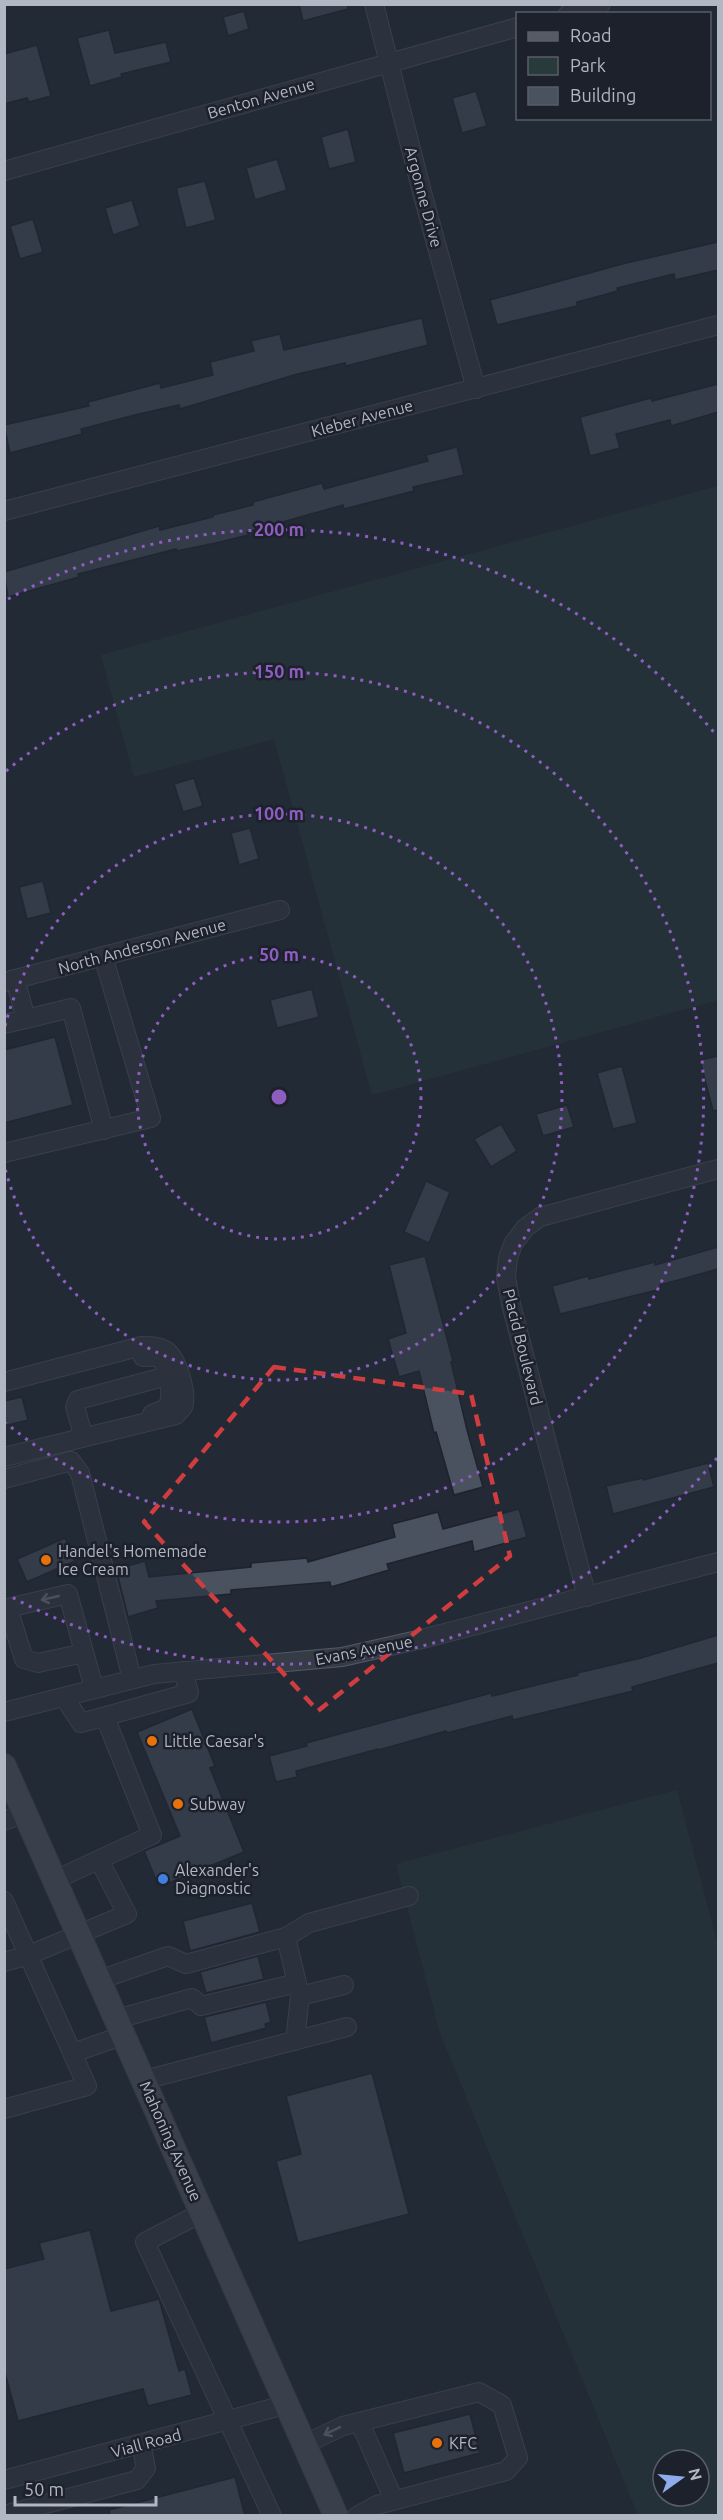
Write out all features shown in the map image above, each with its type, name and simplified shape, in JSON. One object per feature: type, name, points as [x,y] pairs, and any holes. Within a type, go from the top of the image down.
[{"type":"main road","name":"Mahoning Avenue","points":[[4,1766],[15,1817],[55,1880],[336,2516]]},
{"type":"street","name":"Argonne Drive","points":[[374,4],[476,389]]},
{"type":"street","points":[[575,12],[601,4]]},
{"type":"street","name":"Benton Avenue","points":[[4,171],[516,28]]},
{"type":"street","name":"Kleber Avenue","points":[[4,511],[718,325]]},
{"type":"street","name":"North Anderson Avenue","points":[[10,980],[280,910]]},
{"type":"street","points":[[4,1153],[151,1118],[103,956]]},
{"type":"street","points":[[10,980],[26,1019]]},
{"type":"street","points":[[4,1024],[71,1008],[104,1130]]},
{"type":"street","name":"Placid Boulevard","points":[[587,1597],[511,1304],[506,1277],[508,1258],[513,1244],[525,1228],[550,1212],[718,1168]]},
{"type":"street","points":[[4,1382],[142,1346],[155,1346],[166,1350],[176,1359],[184,1394],[183,1407],[176,1415],[4,1457]]},
{"type":"street","points":[[4,1391],[140,1357],[156,1357],[162,1361],[171,1388],[171,1401],[167,1408],[159,1412],[58,1437],[55,1439],[54,1446]]},
{"type":"street","points":[[82,1431],[75,1407],[78,1400],[167,1376]]},
{"type":"street","points":[[4,1479],[71,1461],[80,1473],[132,1679]]},
{"type":"street","name":"Evans Avenue","points":[[4,1712],[132,1679],[183,1671],[342,1657],[587,1597],[718,1562]]},
{"type":"street","points":[[84,1653],[38,1663],[24,1659],[6,1604],[68,1594],[94,1688]]},
{"type":"street","points":[[64,1697],[81,1723],[189,1693],[183,1671]]},
{"type":"street","points":[[55,1880],[152,1835],[105,1717]]},
{"type":"street","points":[[4,1962],[29,1955],[128,1914],[99,1860]]},
{"type":"street","points":[[99,1980],[168,1956],[186,1964],[286,1937],[309,1923],[409,1896]]},
{"type":"street","points":[[4,1900],[87,2086],[4,2109]]},
{"type":"street","points":[[286,1937],[299,1990],[295,2041]]},
{"type":"street","points":[[73,2053],[120,2027],[192,1998],[201,2006],[344,1984]]},
{"type":"street","points":[[144,2080],[347,2027]]},
{"type":"street","points":[[203,2212],[145,2242],[272,2516]]},
{"type":"street","points":[[305,2444],[343,2426],[479,2392],[502,2405],[519,2458],[506,2471],[377,2505],[357,2516]]},
{"type":"street","name":"Viall Road","points":[[4,2480],[288,2404]]},
{"type":"street","points":[[360,2423],[394,2500]]},
{"type":"street","points":[[4,2515],[137,2480],[147,2468],[141,2444]]},
{"type":"street","points":[[25,2475],[33,2507]]},
{"type":"highlighted area","points":[[274,1367],[471,1394],[510,1556],[318,1711],[144,1522]]},
{"type":"green space","points":[[718,486],[718,1000],[372,1095],[274,739],[134,777],[101,655]]},
{"type":"green space","points":[[677,1790],[718,1946],[718,2515],[638,2515],[440,2033],[396,1864]]},
{"type":"building","points":[[299,4],[347,4],[348,9],[303,21]]},
{"type":"building","points":[[244,11],[249,29],[228,36],[223,17]]},
{"type":"building","points":[[109,30],[115,53],[166,42],[171,62],[121,74],[122,77],[90,86],[77,38]]},
{"type":"building","points":[[37,45],[51,96],[29,102],[27,98],[4,104],[4,54]]},
{"type":"building","points":[[476,91],[487,126],[462,133],[452,98]]},
{"type":"building","points":[[348,129],[356,162],[329,169],[321,137]]},
{"type":"building","points":[[277,159],[287,190],[255,200],[246,168]]},
{"type":"building","points":[[205,181],[216,220],[186,228],[176,188]]},
{"type":"building","points":[[132,200],[140,226],[113,235],[105,208]]},
{"type":"building","points":[[33,219],[43,252],[20,259],[10,226]]},
{"type":"building","points":[[718,242],[718,270],[675,280],[674,274],[617,288],[618,291],[577,302],[577,306],[497,325],[490,300],[626,263]]},
{"type":"building","points":[[422,318],[428,345],[346,366],[345,363],[294,375],[180,409],[179,405],[135,415],[81,429],[82,434],[10,453],[4,425],[89,406],[88,402],[160,383],[161,388],[213,375],[210,362],[254,351],[251,341],[280,334],[284,350]]},
{"type":"building","points":[[718,384],[718,412],[671,426],[670,420],[616,434],[620,448],[590,456],[580,417],[651,398],[652,401]]},
{"type":"building","points":[[457,447],[464,475],[413,487],[414,491],[344,509],[343,505],[247,532],[248,535],[177,551],[176,549],[78,574],[79,577],[8,597],[4,572],[159,526],[160,530],[213,517],[213,515],[253,505],[253,502],[322,483],[324,489],[428,461],[426,455]]},
{"type":"building","points":[[194,778],[203,806],[183,812],[174,784]]},
{"type":"building","points":[[250,828],[259,859],[239,865],[231,833]]},
{"type":"building","points":[[43,881],[51,913],[27,919],[19,887]]},
{"type":"building","points":[[312,989],[319,1017],[277,1028],[270,1000]]},
{"type":"building","points":[[55,1037],[73,1105],[4,1123],[4,1050]]},
{"type":"building","points":[[718,1056],[718,1110],[713,1111],[700,1060]]},
{"type":"building","points":[[622,1066],[637,1123],[613,1129],[597,1073]]},
{"type":"building","points":[[567,1105],[574,1127],[543,1136],[536,1114]]},
{"type":"building","points":[[501,1124],[517,1151],[491,1167],[474,1139]]},
{"type":"building","points":[[426,1181],[450,1192],[429,1243],[404,1232]]},
{"type":"building","points":[[718,1247],[718,1269],[660,1285],[661,1289],[560,1314],[552,1286],[655,1262],[655,1265]]},
{"type":"building","points":[[425,1256],[483,1487],[454,1495],[436,1432],[434,1433],[419,1371],[399,1377],[388,1339],[406,1333],[389,1265]]},
{"type":"building","points":[[22,1397],[28,1420],[4,1426],[4,1401]]},
{"type":"building","points":[[708,1463],[714,1487],[613,1514],[606,1486],[643,1478],[643,1480]]},
{"type":"building","points":[[519,1509],[527,1537],[474,1552],[472,1541],[387,1564],[389,1570],[331,1587],[330,1582],[231,1590],[231,1594],[156,1601],[158,1608],[128,1617],[116,1569],[145,1561],[149,1577],[251,1567],[251,1563],[307,1558],[308,1562],[395,1537],[392,1524],[438,1512],[443,1529]]},
{"type":"building","name":"Handel's Homemade Ice Cream","points":[[65,1538],[75,1561],[27,1582],[17,1559]]},
{"type":"building","points":[[718,1635],[718,1663],[632,1687],[633,1691],[513,1720],[512,1716],[447,1733],[446,1731],[296,1771],[297,1777],[276,1782],[269,1756],[307,1746],[306,1743],[491,1693],[492,1696],[578,1675],[577,1673],[641,1658]]},
{"type":"building","points":[[192,1709],[215,1766],[210,1768],[244,1852],[159,1887],[144,1851],[180,1836],[137,1732]]},
{"type":"building","points":[[252,1903],[260,1932],[190,1951],[183,1921]]},
{"type":"building","points":[[258,1956],[264,1979],[206,1993],[200,1972]]},
{"type":"building","points":[[266,2002],[271,2022],[265,2024],[266,2028],[211,2043],[204,2017]]},
{"type":"building","points":[[372,2073],[409,2214],[298,2243],[276,2161],[301,2154],[286,2096]]},
{"type":"building","points":[[90,2230],[111,2311],[159,2299],[179,2371],[185,2369],[192,2395],[148,2406],[143,2389],[18,2421],[4,2369],[4,2269],[44,2259],[39,2243]]},
{"type":"building","name":"KFC","points":[[470,2414],[480,2453],[404,2473],[393,2433]]},
{"type":"building","points":[[235,2477],[245,2516],[110,2516],[109,2510]]},
{"type":"place","name":"Handel's Homemade Ice Cream","points":[[46,1560]]},
{"type":"place","name":"Little Caesar's","points":[[152,1741]]},
{"type":"place","name":"Subway","points":[[178,1804]]},
{"type":"place","name":"Alexander's Diagnostic","points":[[163,1879]]},
{"type":"place","name":"KFC","points":[[437,2443]]}]
